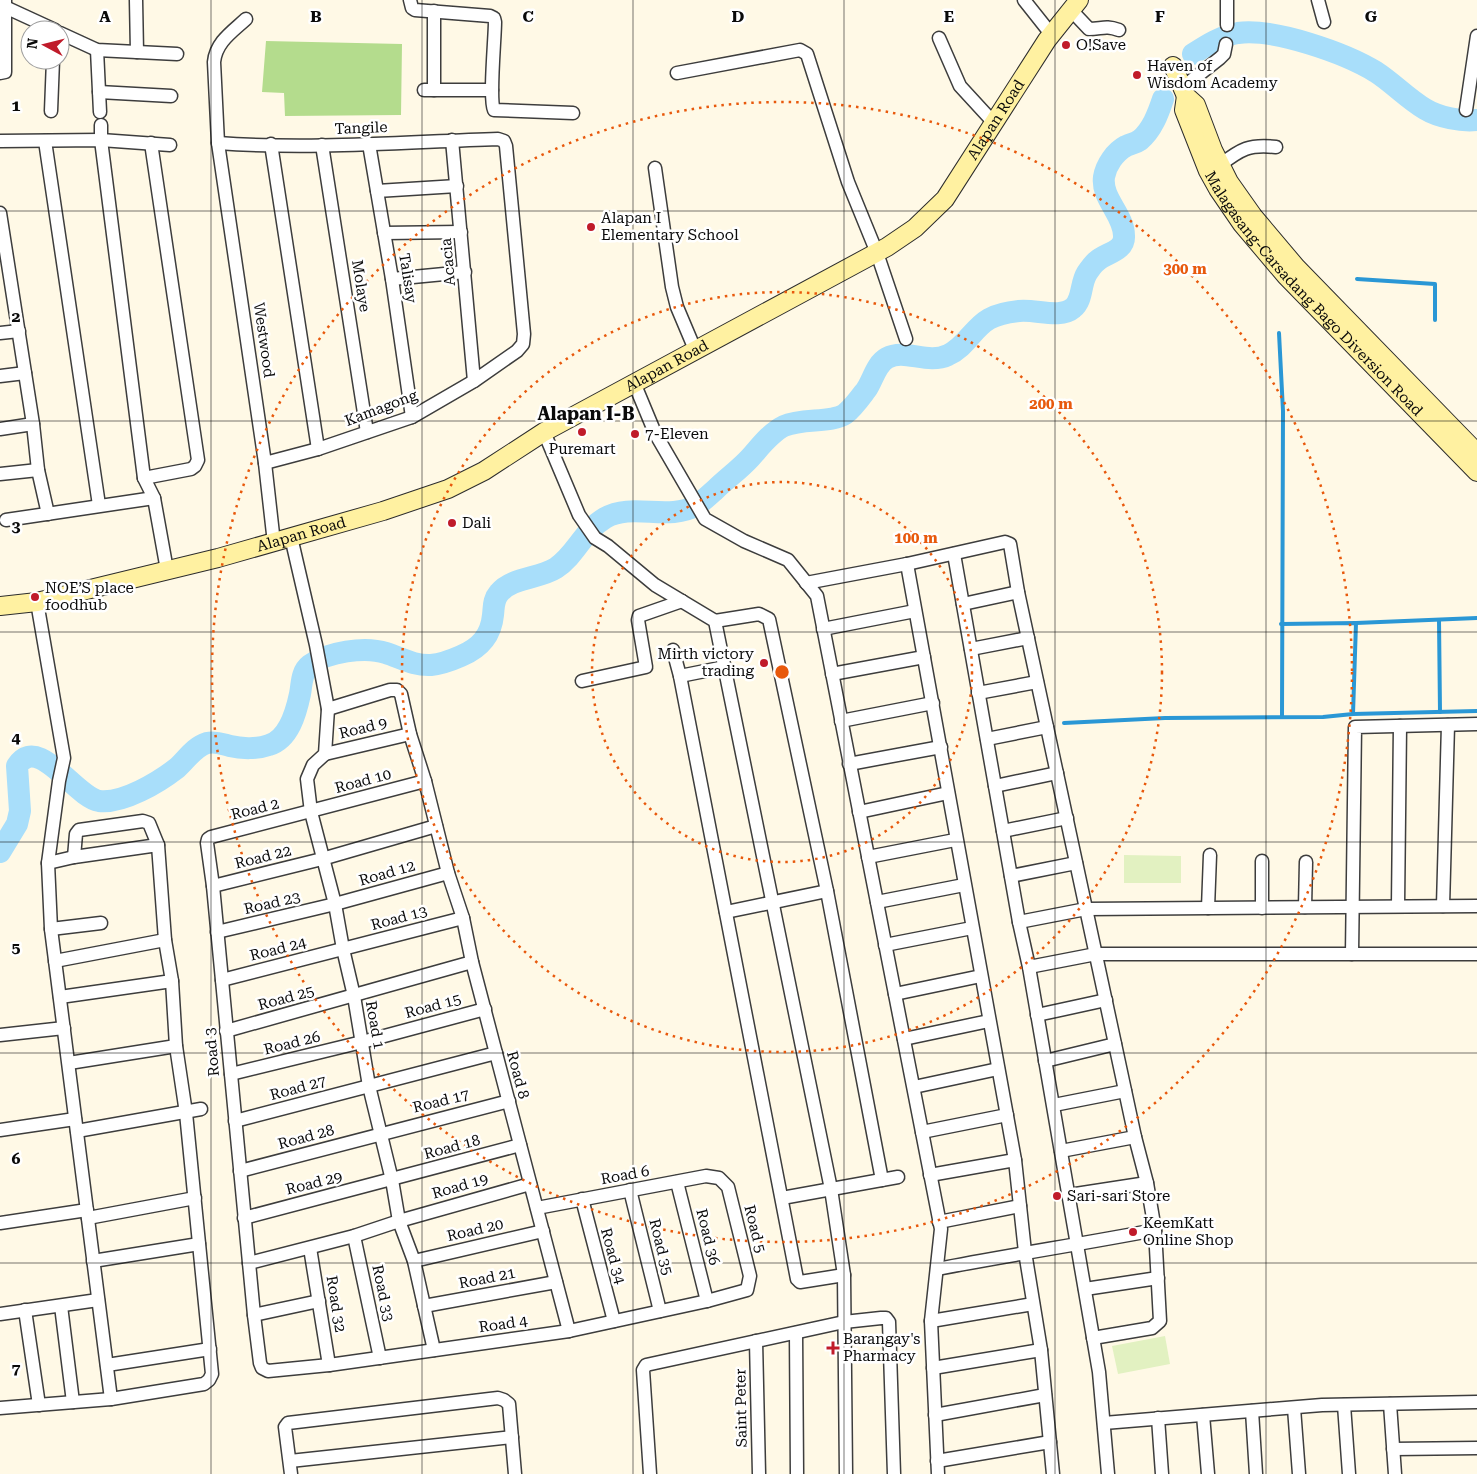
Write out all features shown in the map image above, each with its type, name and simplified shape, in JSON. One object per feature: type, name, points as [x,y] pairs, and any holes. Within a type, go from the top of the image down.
[{"type":"street","points":[[136,0],[137,52]]},
{"type":"street","points":[[410,0],[412,8],[415,10],[494,18],[492,90],[494,110],[573,114]]},
{"type":"street","points":[[1024,0],[1051,34]]},
{"type":"street","points":[[1227,0],[1227,25]]},
{"type":"street","points":[[1318,0],[1324,22]]},
{"type":"street","points":[[0,73],[5,72],[5,3],[36,20]]},
{"type":"street","points":[[1075,5],[1089,29],[1106,26],[1119,30]]},
{"type":"street","name":"Alapan Road","points":[[0,606],[37,602],[167,570],[383,511],[448,489],[484,472],[544,432],[635,385],[877,253],[915,228],[945,199],[1051,34],[1075,5]]},
{"type":"street","points":[[434,11],[429,90],[492,90]]},
{"type":"street","name":"Westwood","points":[[246,19],[221,42],[215,51],[218,143],[265,463],[274,542]]},
{"type":"street","points":[[1466,110],[1477,36]]},
{"type":"street","points":[[70,38],[97,50],[177,54]]},
{"type":"street","points":[[939,38],[960,86],[994,123]]},
{"type":"street","points":[[1184,92],[1224,54],[1226,44]]},
{"type":"street","points":[[97,50],[100,112]]},
{"type":"street","points":[[677,73],[800,50],[807,54],[848,182],[877,253],[906,339]]},
{"type":"street","name":"Malagasang-Carsadang Bago Diversion Road","points":[[1173,66],[1184,92],[1196,105],[1220,165],[1229,182],[1273,241],[1477,453]]},
{"type":"street","points":[[51,111],[53,70]]},
{"type":"street","points":[[99,92],[171,96]]},
{"type":"street","name":"Malagasang-Carsadang Bago Diversion Road","points":[[1184,92],[1184,110],[1205,163],[1218,189],[1242,224],[1286,276],[1477,472]]},
{"type":"street","points":[[101,125],[101,140],[144,478],[154,498],[167,570]]},
{"type":"street","name":"Tangile","points":[[218,143],[322,145],[452,140],[498,139],[504,141],[524,334],[522,344]]},
{"type":"street","points":[[45,140],[100,505]]},
{"type":"street","points":[[0,141],[101,140],[170,145]]},
{"type":"street","name":"Acacia","points":[[452,140],[474,381]]},
{"type":"street","points":[[144,478],[191,469],[198,460],[151,144]]},
{"type":"street","points":[[272,144],[318,449]]},
{"type":"street","name":"Talisay","points":[[369,144],[392,279],[412,417]]},
{"type":"street","name":"Molaye","points":[[322,145],[367,432]]},
{"type":"street","points":[[1220,165],[1244,149],[1262,145],[1276,147]]},
{"type":"street","points":[[655,168],[672,287],[677,307],[696,352]]},
{"type":"street","points":[[377,191],[456,186]]},
{"type":"street","points":[[0,213],[6,284],[19,331],[38,470],[48,514]]},
{"type":"street","points":[[384,233],[461,232]]},
{"type":"street","points":[[392,279],[465,272]]},
{"type":"street","points":[[0,333],[19,331]]},
{"type":"street","name":"Kamagong","points":[[265,463],[318,449],[412,417],[474,381],[517,351],[522,344]]},
{"type":"street","points":[[0,376],[25,373]]},
{"type":"street","points":[[635,385],[655,433],[705,519],[744,541],[788,560],[817,596],[941,1229],[932,1320],[938,1474]]},
{"type":"street","points":[[0,429],[33,424]]},
{"type":"street","points":[[544,432],[579,515],[595,538],[608,546],[655,585],[715,621],[759,614],[769,619],[827,891],[882,1180]]},
{"type":"street","points":[[0,474],[38,470]]},
{"type":"street","points":[[6,520],[154,498]]},
{"type":"street","points":[[291,537],[316,645],[328,709],[325,754]]},
{"type":"street","points":[[806,583],[906,564],[1005,542],[1010,544],[1037,682],[1135,1137],[1147,1184],[1155,1230],[1160,1321],[1152,1328],[1093,1338]]},
{"type":"street","points":[[954,554],[1019,922],[1054,1105],[1099,1372],[1108,1474]]},
{"type":"street","points":[[906,564],[941,747],[955,840],[1007,1115],[1025,1252],[1041,1350],[1053,1474]]},
{"type":"street","points":[[962,604],[1018,592]]},
{"type":"street","points":[[582,681],[646,667],[638,620],[639,616],[682,601]]},
{"type":"street","points":[[37,602],[64,758],[48,863],[51,929],[111,1399]]},
{"type":"street","points":[[823,629],[915,611]]},
{"type":"street","points":[[715,621],[831,1189],[844,1275],[846,1474]]},
{"type":"street","points":[[971,649],[1028,638]]},
{"type":"street","points":[[673,650],[680,676],[797,1279],[800,1282],[844,1275]]},
{"type":"street","points":[[832,674],[924,657]]},
{"type":"street","points":[[680,676],[725,667]]},
{"type":"street","points":[[978,693],[1037,682]]},
{"type":"street","name":"Road 8","points":[[328,709],[390,690],[397,690],[401,694],[448,873],[463,918],[472,962],[569,1331]]},
{"type":"street","points":[[841,721],[932,703]]},
{"type":"street","points":[[1352,954],[1355,727],[1477,724]]},
{"type":"street","points":[[1443,906],[1448,725]]},
{"type":"street","points":[[1398,906],[1400,726]]},
{"type":"street","points":[[987,739],[1047,727]]},
{"type":"street","name":"Road 9","points":[[325,754],[410,734]]},
{"type":"street","points":[[850,764],[941,747]]},
{"type":"street","name":"Road 1","points":[[325,754],[313,765],[307,778],[311,812],[335,904],[354,996],[369,1086],[392,1180],[399,1221],[414,1261],[434,1350]]},
{"type":"street","points":[[995,786],[1057,773]]},
{"type":"street","name":"Road 10","points":[[311,812],[425,781]]},
{"type":"street","points":[[859,812],[948,793]]},
{"type":"street","name":"Road 2","points":[[208,839],[311,812]]},
{"type":"street","points":[[1003,831],[1067,818]]},
{"type":"street","points":[[0,1408],[111,1399],[204,1384],[212,1374],[186,1113],[176,1046],[172,981],[165,940],[158,845],[149,823],[143,821],[79,830],[76,834],[74,856]]},
{"type":"street","points":[[322,859],[436,826]]},
{"type":"street","name":"Road 3","points":[[208,839],[244,1218],[254,1315],[262,1368]]},
{"type":"street","points":[[868,857],[955,840]]},
{"type":"street","points":[[48,863],[74,856],[158,845]]},
{"type":"street","points":[[1208,908],[1210,855]]},
{"type":"street","name":"Road 22","points":[[213,886],[322,859]]},
{"type":"street","points":[[1262,861],[1262,908]]},
{"type":"street","points":[[1305,907],[1306,862]]},
{"type":"street","points":[[1011,876],[1076,863]]},
{"type":"street","name":"Road 12","points":[[335,904],[448,873]]},
{"type":"street","points":[[877,902],[964,885]]},
{"type":"street","points":[[726,912],[827,891]]},
{"type":"street","name":"Road 23","points":[[217,932],[335,904]]},
{"type":"street","points":[[1019,922],[1086,909],[1477,906]]},
{"type":"street","name":"Road 13","points":[[343,949],[463,918]]},
{"type":"street","points":[[51,929],[101,923]]},
{"type":"street","points":[[885,945],[972,928]]},
{"type":"street","points":[[55,961],[165,940]]},
{"type":"street","name":"Road 24","points":[[222,980],[343,949]]},
{"type":"street","points":[[1029,967],[1096,954],[1477,954]]},
{"type":"street","name":"Road 25","points":[[226,1031],[472,962]]},
{"type":"street","points":[[895,994],[981,976]]},
{"type":"street","points":[[60,997],[172,981]]},
{"type":"street","points":[[1037,1015],[1106,1000]]},
{"type":"street","name":"Road 15","points":[[362,1042],[485,1009]]},
{"type":"street","points":[[904,1039],[989,1022]]},
{"type":"street","points":[[0,1034],[64,1028]]},
{"type":"street","name":"Road 26","points":[[230,1074],[362,1042]]},
{"type":"street","points":[[1045,1061],[1115,1044]]},
{"type":"street","points":[[69,1063],[176,1046]]},
{"type":"street","name":"Road 27","points":[[235,1122],[496,1053]]},
{"type":"street","points":[[914,1087],[998,1069]]},
{"type":"street","points":[[1054,1105],[1125,1091]]},
{"type":"street","name":"Road 17","points":[[381,1133],[509,1101]]},
{"type":"street","points":[[0,1130],[76,1125],[186,1113],[201,1109]]},
{"type":"street","points":[[922,1132],[1007,1115]]},
{"type":"street","name":"Road 28","points":[[240,1171],[381,1133]]},
{"type":"street","points":[[1061,1151],[1135,1137]]},
{"type":"street","name":"Road 18","points":[[392,1180],[520,1145]]},
{"type":"street","points":[[930,1175],[1014,1160]]},
{"type":"street","name":"Road 6","points":[[537,1208],[706,1176],[719,1178]]},
{"type":"street","points":[[782,1198],[898,1177]]},
{"type":"street","name":"Road 5","points":[[719,1178],[728,1187],[746,1258],[750,1276],[747,1290]]},
{"type":"street","name":"Road 29","points":[[244,1218],[392,1180]]},
{"type":"street","name":"Road 36","points":[[677,1182],[707,1301]]},
{"type":"street","name":"Road 19","points":[[399,1221],[530,1184]]},
{"type":"street","points":[[1069,1195],[1147,1184]]},
{"type":"street","name":"Road 35","points":[[630,1190],[660,1311]]},
{"type":"street","points":[[0,1223],[88,1214],[195,1198]]},
{"type":"street","name":"Road 34","points":[[582,1199],[614,1321]]},
{"type":"street","points":[[939,1222],[1020,1206]]},
{"type":"street","points":[[249,1263],[354,1236],[399,1221]]},
{"type":"street","points":[[937,1268],[1155,1230]]},
{"type":"street","name":"Road 20","points":[[414,1261],[543,1231]]},
{"type":"street","name":"Road 33","points":[[354,1236],[380,1358]]},
{"type":"street","points":[[93,1261],[199,1244]]},
{"type":"street","name":"Road 32","points":[[310,1248],[329,1365]]},
{"type":"street","points":[[1085,1289],[1158,1278]]},
{"type":"street","name":"Road 21","points":[[424,1306],[556,1282]]},
{"type":"street","name":"Road 4","points":[[262,1368],[268,1371],[329,1365],[569,1331],[707,1301],[747,1290]]},
{"type":"street","points":[[0,1314],[98,1300]]},
{"type":"street","points":[[254,1315],[319,1301]]},
{"type":"street","points":[[932,1320],[1033,1304]]},
{"type":"street","points":[[61,1306],[73,1402]]},
{"type":"street","points":[[25,1310],[39,1405]]},
{"type":"street","points":[[650,1474],[644,1370],[646,1365],[844,1322],[886,1318],[889,1322],[894,1474]]},
{"type":"street","points":[[796,1333],[798,1474]]},
{"type":"street","name":"Saint Peter","points":[[756,1341],[759,1474]]},
{"type":"street","points":[[106,1365],[210,1349]]},
{"type":"street","points":[[933,1368],[1041,1350]]},
{"type":"street","points":[[935,1414],[1045,1394]]},
{"type":"street","points":[[512,1437],[290,1468],[285,1427],[288,1423],[498,1398],[509,1404],[512,1437],[515,1474]]},
{"type":"street","points":[[1104,1423],[1344,1405],[1477,1402]]},
{"type":"street","points":[[1390,1404],[1395,1474]]},
{"type":"street","points":[[1344,1405],[1349,1474]]},
{"type":"street","points":[[1294,1408],[1300,1474]]},
{"type":"street","points":[[1252,1411],[1256,1474]]},
{"type":"street","points":[[1203,1415],[1208,1474]]},
{"type":"street","points":[[1158,1418],[1162,1474]]},
{"type":"street","points":[[937,1461],[1050,1442]]},
{"type":"street","points":[[1393,1449],[1477,1448]]},
{"type":"green space","points":[[266,41],[402,44],[401,115],[285,116],[284,93],[262,92]]},
{"type":"green space","points":[[1124,855],[1181,856],[1181,883],[1124,883]]},
{"type":"green space","points":[[1165,1336],[1170,1364],[1118,1374],[1112,1346]]},
{"type":"waterway","points":[[1193,54],[1209,44],[1232,34],[1253,32],[1289,38],[1328,50],[1363,65],[1382,76],[1430,112],[1457,120],[1477,120]]},
{"type":"waterway","points":[[0,852],[17,824],[20,811],[17,766],[26,758],[35,757],[46,762],[89,797],[99,801],[109,801],[129,796],[151,785],[177,768],[194,750],[207,743],[245,748],[260,747],[276,742],[287,731],[294,717],[303,675],[307,668],[317,660],[357,650],[377,651],[425,665],[443,663],[461,656],[479,645],[487,635],[492,622],[495,601],[504,588],[518,581],[549,572],[556,568],[569,557],[591,529],[605,518],[627,512],[674,512],[686,510],[697,505],[741,467],[774,432],[791,424],[833,419],[845,414],[854,406],[868,386],[877,368],[887,358],[894,355],[940,358],[954,352],[978,327],[996,316],[1019,311],[1061,313],[1073,308],[1078,301],[1085,277],[1090,268],[1101,258],[1118,248],[1123,241],[1123,228],[1104,185],[1107,168],[1118,152],[1140,140],[1148,131],[1157,116],[1163,99]]},
{"type":"waterway","points":[[1357,279],[1435,284],[1435,320]]},
{"type":"waterway","points":[[1279,333],[1283,411],[1282,717]]},
{"type":"waterway","points":[[1356,623],[1477,618]]},
{"type":"waterway","points":[[1439,620],[1440,712]]},
{"type":"waterway","points":[[1281,624],[1356,623],[1353,714]]},
{"type":"waterway","points":[[1064,723],[1165,718],[1323,717],[1353,714],[1477,711]]},
{"type":"place","name":"O!Save","points":[[1066,45]]},
{"type":"place","name":"Haven of Wisdom Academy","points":[[1137,75]]},
{"type":"place","name":"Alapan I Elementary School","points":[[591,227]]},
{"type":"place","name":"Puremart","points":[[582,432]]},
{"type":"place","name":"7-Eleven","points":[[635,434]]},
{"type":"place","name":"Dali","points":[[452,523]]},
{"type":"place","name":"NOE’S place foodhub","points":[[35,597]]},
{"type":"place","name":"Mirth victory trading","points":[[764,663]]},
{"type":"place","name":"Sari-sari Store","points":[[1057,1196]]},
{"type":"place","name":"KeemKatt Online Shop","points":[[1133,1232]]},
{"type":"place","name":"Barangay's Pharmacy","points":[[833,1348]]},
{"type":"district","name":"Alapan I-B","points":[[586,413]]}]
